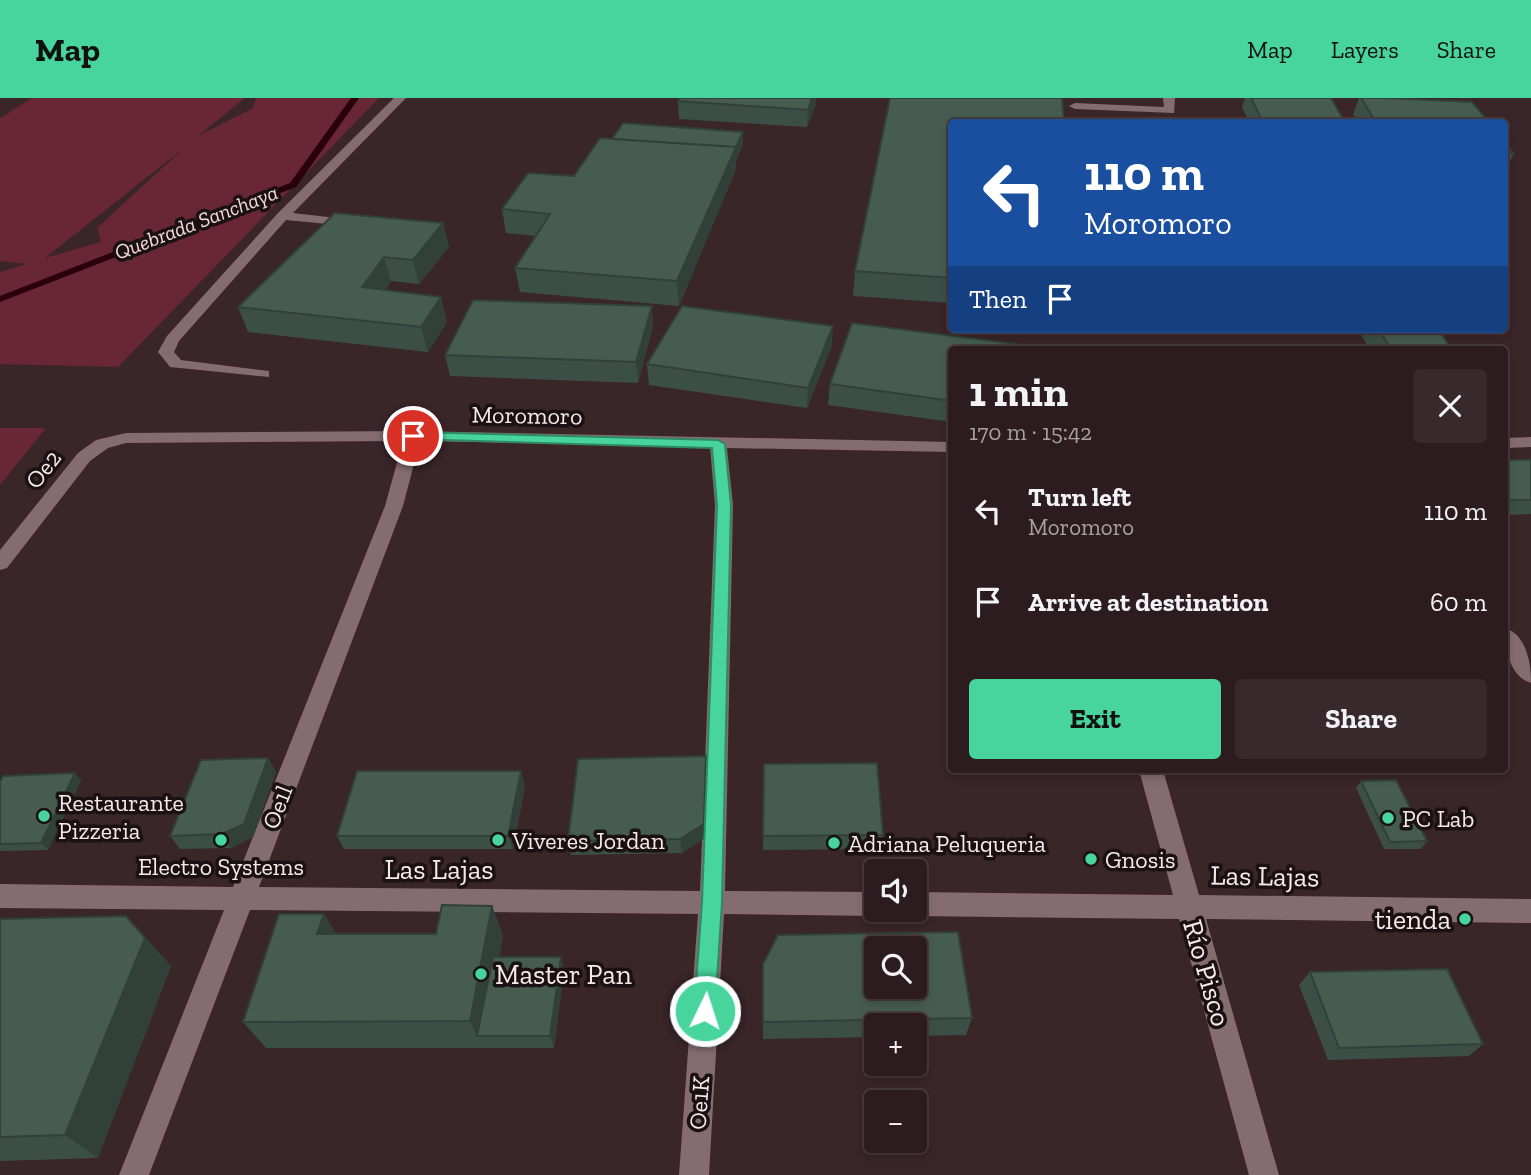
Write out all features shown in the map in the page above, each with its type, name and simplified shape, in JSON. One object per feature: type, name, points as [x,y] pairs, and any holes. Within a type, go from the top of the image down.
[{"type":"street","points":[[263,374],[176,364],[166,352],[172,339],[283,216],[400,98]]},
{"type":"street","points":[[1075,106],[1171,117],[1169,98]]},
{"type":"street","points":[[283,216],[366,226]]},
{"type":"street","name":"Moromoro","points":[[102,444],[126,438],[413,436],[948,447]]},
{"type":"street","name":"Oe1l","points":[[134,1175],[394,506],[413,436]]},
{"type":"street","points":[[1508,443],[1531,442]]},
{"type":"street","name":"Oe2","points":[[0,563],[84,457],[102,444]]},
{"type":"street","name":"Oe1K","points":[[694,1175],[712,902],[724,505],[718,444]]},
{"type":"street","points":[[1508,641],[1531,676]]},
{"type":"street","name":"Río Pisco","points":[[1152,773],[1264,1175]]},
{"type":"street","name":"Las Lajas","points":[[0,896],[864,904]]},
{"type":"street","name":"Las Lajas","points":[[927,904],[1531,911]]},
{"type":"shaded area","points":[[32,98],[245,98],[198,136],[253,108],[256,98],[379,98],[118,367],[0,364],[0,272],[27,264],[0,261],[0,118]],"holes":[[[185,147],[97,228],[101,242],[45,258]]]},
{"type":"shaded area","points":[[0,428],[46,428],[0,485]]},
{"type":"building","points":[[680,98],[812,98],[808,110],[678,101]]},
{"type":"building","points":[[890,98],[1062,98],[1064,119],[948,119],[948,278],[855,271]]},
{"type":"building","points":[[1251,98],[1331,98],[1343,119],[1262,119]]},
{"type":"building","points":[[1361,98],[1472,102],[1486,119],[1374,119]]},
{"type":"building","points":[[623,123],[743,132],[736,147],[612,139]]},
{"type":"building","points":[[600,138],[736,147],[677,281],[515,268],[550,214],[502,209],[528,173],[574,176]]},
{"type":"building","points":[[335,213],[443,223],[413,260],[384,257],[362,287],[441,297],[421,327],[238,307]]},
{"type":"building","points":[[473,300],[652,306],[636,362],[445,355]]},
{"type":"building","points":[[682,306],[833,326],[808,388],[647,364]]},
{"type":"building","points":[[852,323],[1024,345],[948,346],[948,400],[830,384]]},
{"type":"building","points":[[1381,333],[1441,333],[1449,346],[1389,346]]},
{"type":"building","points":[[1508,460],[1531,460],[1531,500],[1508,500]]},
{"type":"building","points":[[706,756],[704,824],[680,839],[568,841],[578,759]]},
{"type":"building","points":[[268,758],[244,824],[222,834],[170,836],[201,760]]},
{"type":"building","points":[[877,763],[883,835],[763,836],[764,764]]},
{"type":"building","points":[[357,771],[521,771],[508,836],[337,836]]},
{"type":"building","points":[[75,773],[41,843],[0,844],[0,782],[3,776]]},
{"type":"building","name":"PC Lab","points":[[1396,780],[1427,841],[1390,842],[1361,781]]},
{"type":"building","points":[[442,905],[492,906],[470,1021],[243,1022],[279,914],[324,914],[317,934],[436,934]]},
{"type":"building","points":[[126,916],[145,938],[65,1135],[0,1137],[0,919]]},
{"type":"building","points":[[958,932],[972,1018],[927,1019],[927,1013],[864,1013],[864,1020],[763,1022],[763,964],[778,935]]},
{"type":"building","points":[[493,957],[561,957],[550,1036],[477,1036]]},
{"type":"building","points":[[1447,969],[1483,1044],[1339,1048],[1310,972]]},
{"type":"waterway","name":"Quebrada Sanchaya","points":[[0,299],[293,185],[355,98]]},
{"type":"place","name":"Restaurante Pizzeria","points":[[44,816]]},
{"type":"place","name":"PC Lab","points":[[1388,818]]},
{"type":"place","name":"Electro Systems","points":[[221,840]]},
{"type":"place","name":"Viveres Jordan","points":[[498,840]]},
{"type":"place","name":"Adriana Peluqueria","points":[[834,843]]},
{"type":"place","name":"Gnosis","points":[[1091,859]]},
{"type":"place","name":"tienda","points":[[1465,919]]},
{"type":"place","name":"Master Pan","points":[[481,974]]},
{"type":"route","points":[[413,436],[718,444],[724,505],[712,902],[705,1011]]}]
